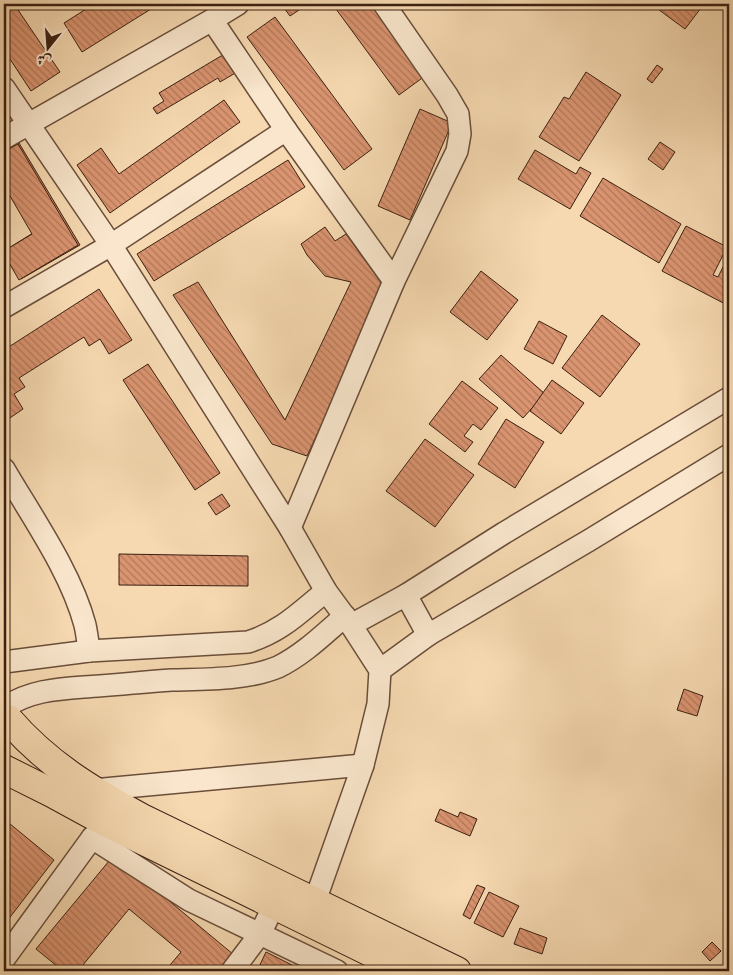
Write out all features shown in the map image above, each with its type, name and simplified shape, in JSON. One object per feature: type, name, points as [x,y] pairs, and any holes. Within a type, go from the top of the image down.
[{"type":"highway","points":[[4,748],[8,738],[5,711]]},
{"type":"highway","points":[[5,711],[26,740],[46,758],[93,790],[409,971]]},
{"type":"highway","points":[[4,769],[52,793],[99,831],[279,896],[315,901],[457,971]]},
{"type":"street","points":[[4,138],[238,4]]},
{"type":"street","points":[[290,528],[394,281],[457,151],[460,134],[458,114],[384,4]]},
{"type":"street","points":[[212,20],[286,130],[394,281]]},
{"type":"street","points":[[4,88],[111,245],[290,528],[326,591],[380,670],[378,704],[363,765],[315,901]]},
{"type":"street","points":[[4,307],[111,245],[286,130]]},
{"type":"street","points":[[5,711],[14,701],[44,691],[156,681],[223,678],[263,672],[278,666],[299,655],[348,621],[406,595],[504,533],[729,398]]},
{"type":"street","points":[[380,670],[428,635],[729,455]]},
{"type":"street","points":[[4,469],[56,557],[75,597],[85,625],[89,652]]},
{"type":"street","points":[[4,662],[89,652],[248,642],[281,628],[326,591]]},
{"type":"street","points":[[406,595],[428,635]]},
{"type":"street","points":[[93,790],[363,765]]},
{"type":"street","points":[[4,959],[99,831],[189,900],[337,971]]},
{"type":"street","points":[[232,971],[260,934],[279,896]]},
{"type":"building","points":[[4,4],[14,4],[60,72],[31,91],[4,50]]},
{"type":"building","points":[[94,4],[159,4],[82,52],[64,23]]},
{"type":"building","points":[[281,4],[308,4],[290,16]]},
{"type":"building","points":[[343,4],[373,4],[425,76],[399,95],[336,9]]},
{"type":"building","points":[[651,4],[704,4],[685,29]]},
{"type":"building","points":[[275,17],[372,149],[344,170],[247,37]]},
{"type":"building","points":[[226,53],[237,72],[220,82],[218,78],[157,114],[153,108],[164,101],[159,93]]},
{"type":"building","points":[[657,65],[663,69],[652,83],[647,79]]},
{"type":"building","points":[[586,72],[621,95],[579,161],[539,137],[564,97],[569,99]]},
{"type":"building","points":[[224,100],[240,122],[110,213],[77,165],[101,148],[119,174]]},
{"type":"building","points":[[420,109],[452,123],[410,220],[378,206]]},
{"type":"building","points":[[660,142],[675,152],[663,170],[648,159]]},
{"type":"building","points":[[19,143],[80,245],[21,279],[4,251],[33,233],[7,189],[4,191],[4,152]]},
{"type":"building","points":[[18,144],[78,245],[19,280],[4,254],[4,251],[32,234],[6,189],[4,191],[4,152]]},
{"type":"building","points":[[535,150],[576,174],[580,167],[591,173],[570,209],[518,179]]},
{"type":"building","points":[[288,160],[305,187],[154,281],[137,254]]},
{"type":"building","points":[[603,178],[681,224],[659,263],[580,216]]},
{"type":"building","points":[[686,226],[727,247],[713,275],[718,277],[725,263],[729,266],[729,306],[662,271]]},
{"type":"building","points":[[325,227],[335,241],[346,234],[385,288],[307,456],[272,444],[173,295],[198,282],[285,420],[351,282],[325,276],[307,255],[301,244]]},
{"type":"building","points":[[481,271],[518,300],[487,340],[450,312]]},
{"type":"building","points":[[99,289],[132,340],[109,354],[100,339],[89,346],[84,337],[19,378],[25,387],[14,394],[23,409],[4,422],[4,350]]},
{"type":"building","points":[[602,315],[640,344],[600,397],[562,368]]},
{"type":"building","points":[[539,321],[567,336],[553,364],[524,349]]},
{"type":"building","points":[[501,355],[545,394],[523,418],[479,379]]},
{"type":"building","points":[[148,364],[220,473],[195,490],[123,380]]},
{"type":"building","points":[[552,380],[584,403],[561,434],[530,411]]},
{"type":"building","points":[[462,381],[498,408],[481,430],[473,424],[464,436],[473,442],[465,452],[429,424]]},
{"type":"building","points":[[506,419],[544,442],[515,488],[478,464]]},
{"type":"building","points":[[425,439],[474,475],[435,527],[386,491]]},
{"type":"building","points":[[222,494],[230,506],[216,515],[208,503]]},
{"type":"building","points":[[119,554],[248,556],[248,586],[119,585]]},
{"type":"building","points":[[684,689],[703,696],[697,716],[677,710]]},
{"type":"building","points":[[440,809],[458,817],[460,812],[477,819],[470,836],[435,821]]},
{"type":"building","points":[[4,819],[54,860],[4,925],[5,868]]},
{"type":"building","points":[[114,855],[234,955],[220,971],[165,971],[181,952],[129,909],[78,971],[63,971],[36,949]]},
{"type":"building","points":[[477,885],[485,888],[470,919],[463,915]]},
{"type":"building","points":[[489,892],[519,906],[503,937],[474,923]]},
{"type":"building","points":[[520,928],[547,938],[542,954],[514,944]]},
{"type":"building","points":[[712,942],[721,951],[710,961],[702,952]]},
{"type":"building","points":[[266,952],[304,971],[257,971]]}]
